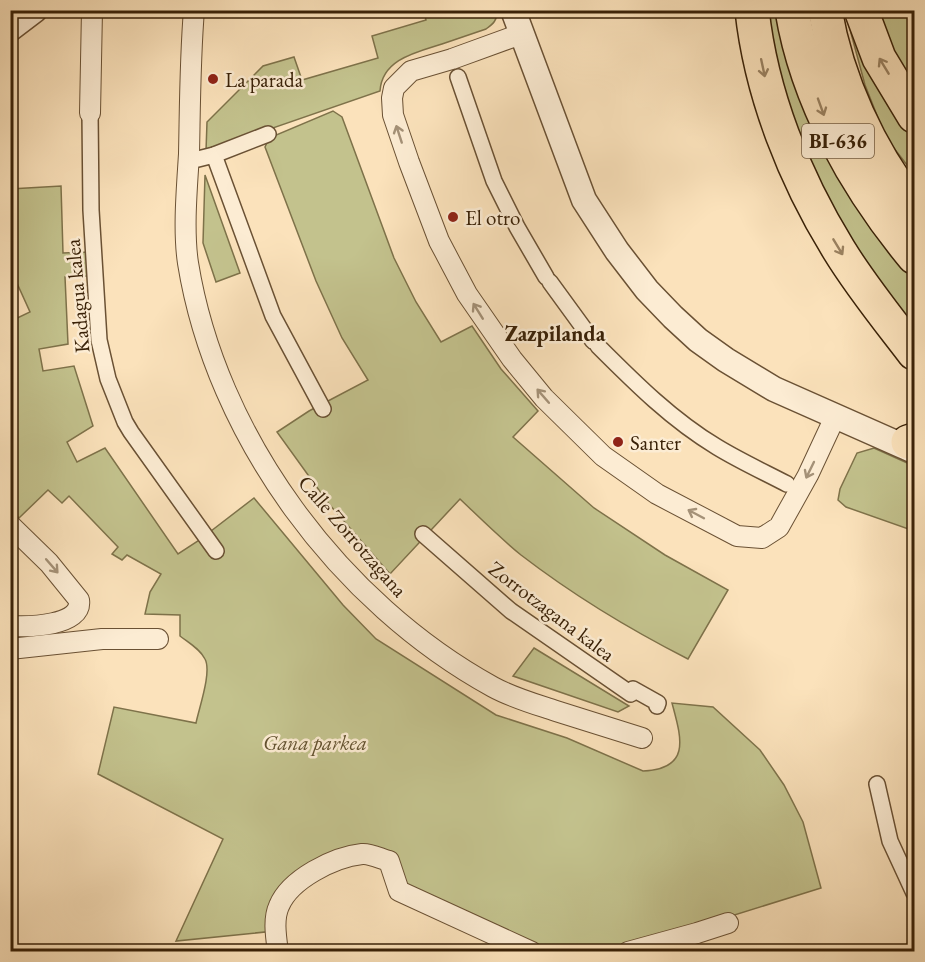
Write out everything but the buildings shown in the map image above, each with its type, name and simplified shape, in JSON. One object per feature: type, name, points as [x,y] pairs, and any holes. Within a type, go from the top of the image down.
[{"type":"highway","points":[[752,10],[764,73],[777,119],[803,182],[838,249],[875,303],[915,353]]},
{"type":"highway","name":"BI-636","points":[[792,10],[807,69],[825,119],[891,230],[915,257]]},
{"type":"highway","name":"BI-636","points":[[825,10],[831,45],[851,99],[875,149],[901,191],[915,208]]},
{"type":"highway","points":[[861,10],[879,58],[915,116]]},
{"type":"street","points":[[90,113],[92,10]]},
{"type":"street","name":"Calle Zorrotzagana","points":[[194,10],[187,216],[188,260],[195,299],[209,350],[234,408],[277,486],[320,541],[383,610],[452,662],[495,688],[526,701],[642,738]]},
{"type":"street","points":[[513,10],[584,200],[647,290],[698,340],[774,389],[835,417],[909,443]]},
{"type":"street","points":[[521,34],[411,71],[394,88],[392,98],[393,115],[439,241],[467,294],[512,359],[544,398],[603,456],[657,494],[737,536],[762,538],[778,527],[808,475],[835,417]]},
{"type":"street","points":[[458,77],[494,181],[517,227],[548,280],[596,344],[643,392],[679,420],[717,447],[787,484]]},
{"type":"street","name":"Kadagua kalea","points":[[90,113],[91,210],[99,339],[108,380],[125,422],[216,551]]},
{"type":"street","points":[[198,159],[268,134]]},
{"type":"street","points":[[214,155],[273,316],[322,407]]},
{"type":"street","points":[[10,525],[49,562],[80,600],[75,615],[64,621],[10,626]]},
{"type":"street","name":"Zorrotzagana kalea","points":[[423,534],[529,624],[630,694],[633,689],[658,703],[657,706]]},
{"type":"street","points":[[10,649],[102,639],[158,639]]},
{"type":"street","points":[[877,784],[890,841],[915,893]]},
{"type":"street","points":[[279,951],[276,931],[278,907],[290,888],[330,862],[364,854],[389,861],[399,891],[532,951]]},
{"type":"street","points":[[628,951],[728,923]]},
{"type":"green space","points":[[424,11],[496,11],[496,19],[486,29],[402,58],[387,71],[380,91],[206,151],[207,122],[263,66],[294,57],[302,80],[378,58],[372,36],[426,20]]},
{"type":"green space","points":[[765,11],[778,11],[825,152],[876,235],[914,280],[914,340],[845,244],[800,141],[775,68]]},
{"type":"green space","points":[[845,11],[883,90],[914,137],[914,174],[886,138],[865,85]]},
{"type":"green space","points":[[877,11],[914,11],[914,91],[894,60]]},
{"type":"green space","points":[[333,111],[342,117],[394,258],[416,302],[441,342],[472,326],[501,369],[538,411],[513,437],[594,508],[665,555],[728,590],[688,659],[644,636],[581,598],[541,570],[490,528],[460,499],[390,574],[329,504],[277,432],[309,411],[368,380],[342,338],[316,281],[265,147],[269,138]]},
{"type":"green space","points":[[205,175],[240,273],[216,282],[203,243]]},
{"type":"green space","name":"Gana parkea","points":[[61,186],[63,253],[87,252],[89,276],[65,277],[68,344],[39,349],[43,371],[74,366],[93,426],[67,442],[77,462],[105,448],[178,554],[254,498],[343,605],[376,639],[496,715],[567,738],[643,771],[659,769],[676,758],[680,739],[672,703],[713,707],[760,750],[784,785],[803,822],[821,888],[619,951],[532,951],[399,891],[389,861],[364,854],[290,888],[275,931],[176,941],[223,839],[98,774],[114,707],[196,723],[206,681],[205,659],[197,649],[180,636],[180,615],[145,614],[150,592],[161,574],[127,555],[122,560],[112,554],[118,547],[69,496],[62,503],[48,490],[19,518],[11,510],[11,321],[30,312],[11,270],[10,189]]},
{"type":"green space","points":[[874,448],[914,466],[914,531],[846,507],[838,500],[840,489],[857,453]]},
{"type":"green space","points":[[534,648],[629,706],[618,712],[513,676]]},
{"type":"place","name":"La parada","points":[[213,79]]},
{"type":"place","name":"El otro","points":[[453,217]]},
{"type":"place","name":"Santer","points":[[618,442]]},
{"type":"district","name":"Zazpilanda","points":[[555,333]]}]
